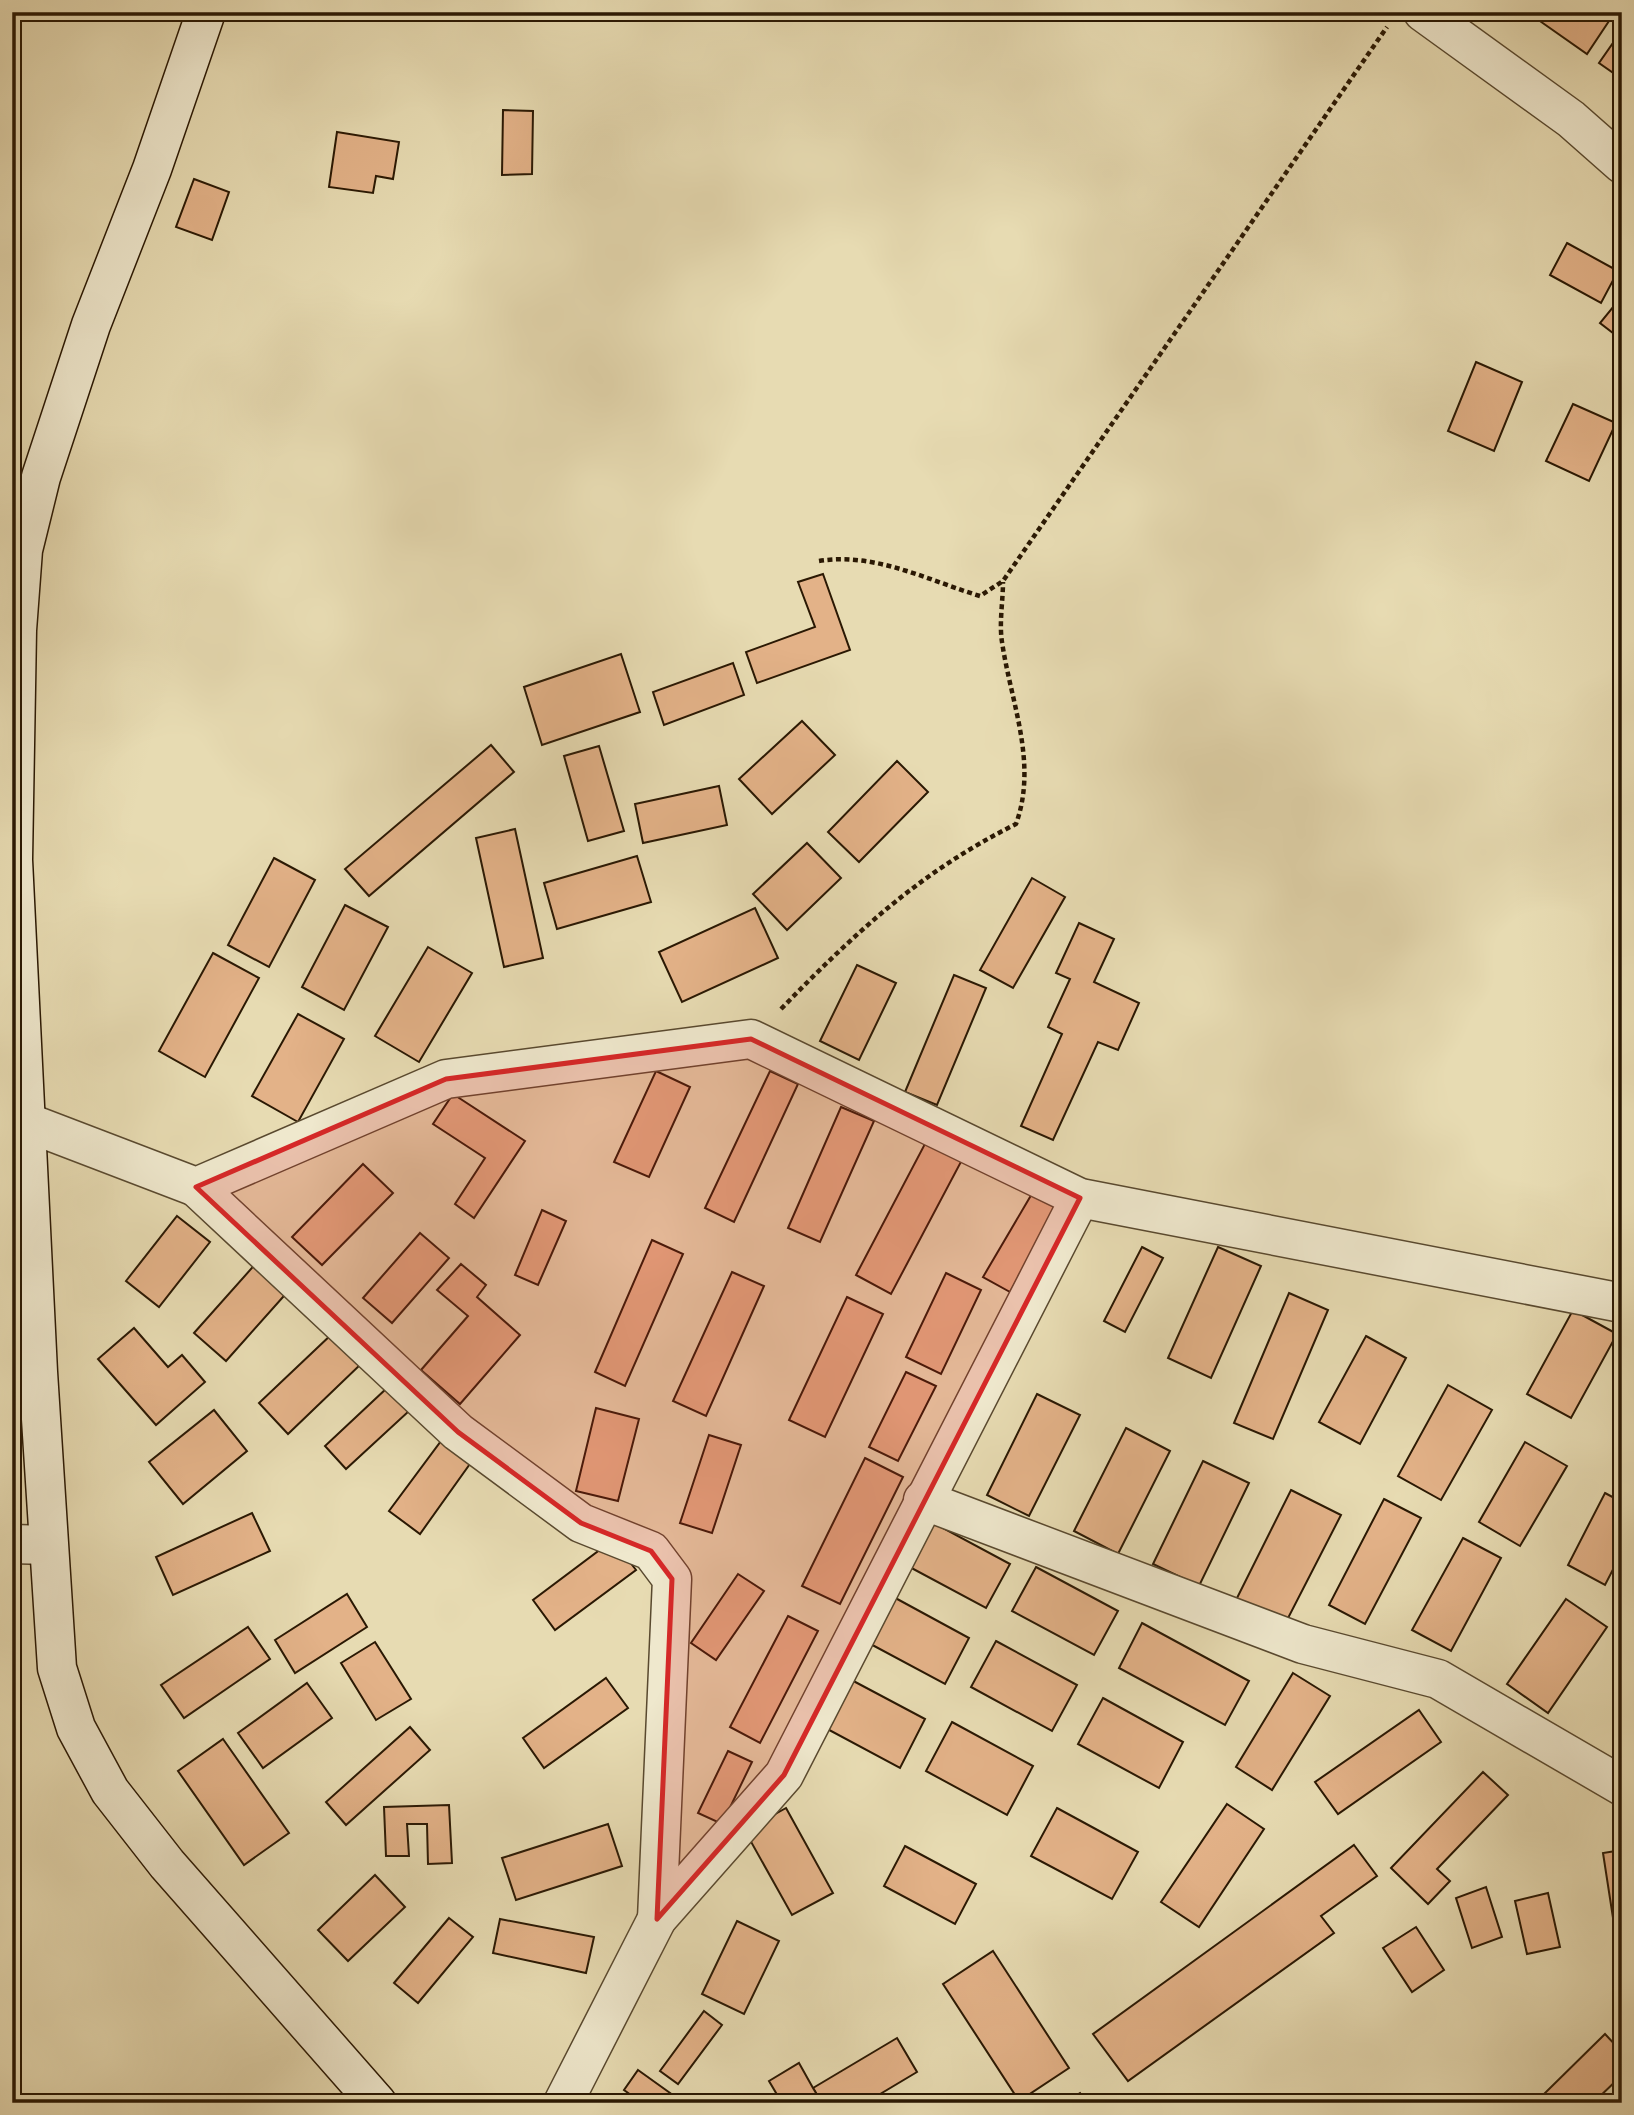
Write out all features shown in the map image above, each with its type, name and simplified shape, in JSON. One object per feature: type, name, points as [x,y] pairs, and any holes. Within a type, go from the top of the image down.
[{"type":"street","points":[[206,12],[152,169],[91,325],[41,477],[23,550],[17,630],[13,860],[26,1122],[30,1544],[57,1668],[76,1728],[110,1791],[167,1864],[377,2103]]},
{"type":"street","points":[[1406,18],[1571,119],[1622,164]]},
{"type":"street","points":[[196,1187],[446,1079],[751,1039],[1080,1198],[1622,1303]]},
{"type":"street","points":[[26,1122],[196,1187],[458,1432],[581,1523],[651,1551],[672,1579],[657,1919]]},
{"type":"street","points":[[564,2103],[657,1919],[784,1775],[1080,1198]]},
{"type":"street","points":[[923,1500],[1303,1644],[1438,1679],[1622,1786]]},
{"type":"path","points":[[819,561],[841,558],[870,560],[980,596],[1003,581],[1406,18]]},
{"type":"path","points":[[751,1039],[855,933],[912,886],[967,849],[1016,824],[1025,801],[1026,777],[1001,639],[1003,581]]},
{"type":"highlighted area","points":[[751,1039],[1080,1198],[784,1775],[657,1919],[672,1579],[651,1551],[581,1523],[458,1432],[196,1187],[446,1079]]},
{"type":"building","points":[[1527,12],[1615,12],[1587,54]]},
{"type":"building","points":[[1622,30],[1622,79],[1599,63]]},
{"type":"building","points":[[503,110],[533,111],[532,174],[502,175]]},
{"type":"building","points":[[337,132],[399,142],[393,179],[376,176],[373,193],[329,187]]},
{"type":"building","points":[[194,179],[229,192],[212,240],[176,227]]},
{"type":"building","points":[[1567,243],[1618,271],[1601,303],[1550,275]]},
{"type":"building","points":[[1622,296],[1622,340],[1600,323]]},
{"type":"building","points":[[1476,362],[1522,382],[1494,451],[1448,431]]},
{"type":"building","points":[[1573,404],[1616,423],[1589,481],[1546,461]]},
{"type":"building","points":[[823,574],[850,650],[757,683],[746,652],[815,627],[798,582]]},
{"type":"building","points":[[621,654],[640,712],[542,745],[524,687]]},
{"type":"building","points":[[733,663],[744,695],[664,725],[653,692]]},
{"type":"building","points":[[802,721],[835,755],[772,814],[739,779]]},
{"type":"building","points":[[491,745],[514,772],[369,896],[345,869]]},
{"type":"building","points":[[599,746],[624,831],[588,841],[564,756]]},
{"type":"building","points":[[897,761],[928,792],[859,862],[828,832]]},
{"type":"building","points":[[719,786],[727,825],[643,843],[635,804]]},
{"type":"building","points":[[515,829],[543,958],[504,967],[476,838]]},
{"type":"building","points":[[807,843],[841,878],[787,930],[753,894]]},
{"type":"building","points":[[637,856],[651,902],[557,929],[544,883]]},
{"type":"building","points":[[274,858],[315,880],[269,967],[228,945]]},
{"type":"building","points":[[1032,878],[1065,897],[1013,988],[980,970]]},
{"type":"building","points":[[345,905],[388,927],[344,1010],[302,987]]},
{"type":"building","points":[[755,908],[778,958],[682,1002],[659,952]]},
{"type":"building","points":[[1079,923],[1114,939],[1094,982],[1139,1003],[1118,1050],[1098,1042],[1053,1140],[1021,1126],[1062,1034],[1048,1027],[1070,979],[1056,973]]},
{"type":"building","points":[[428,947],[472,973],[419,1062],[375,1036]]},
{"type":"building","points":[[213,953],[259,978],[205,1077],[159,1051]]},
{"type":"building","points":[[857,965],[896,983],[859,1060],[820,1041]]},
{"type":"building","points":[[954,975],[986,988],[937,1105],[905,1092]]},
{"type":"building","points":[[298,1014],[344,1039],[298,1122],[252,1096]]},
{"type":"building","points":[[656,1071],[690,1087],[649,1177],[614,1162]]},
{"type":"building","points":[[770,1071],[798,1084],[734,1222],[705,1208]]},
{"type":"building","points":[[453,1094],[525,1141],[474,1218],[455,1204],[485,1158],[433,1124]]},
{"type":"building","points":[[841,1107],[874,1121],[820,1242],[788,1228]]},
{"type":"building","points":[[927,1140],[963,1158],[891,1294],[856,1275]]},
{"type":"building","points":[[363,1164],[393,1193],[322,1265],[292,1237]]},
{"type":"building","points":[[1033,1192],[1059,1208],[1010,1292],[983,1277]]},
{"type":"building","points":[[542,1210],[566,1221],[538,1285],[515,1275]]},
{"type":"building","points":[[177,1216],[210,1242],[159,1307],[126,1281]]},
{"type":"building","points":[[420,1233],[449,1258],[392,1323],[363,1298]]},
{"type":"building","points":[[652,1240],[683,1254],[625,1386],[595,1372]]},
{"type":"building","points":[[1142,1247],[1163,1258],[1125,1332],[1104,1321]]},
{"type":"building","points":[[1218,1247],[1261,1266],[1211,1378],[1168,1358]]},
{"type":"building","points":[[259,1260],[291,1288],[226,1361],[194,1333]]},
{"type":"building","points":[[461,1264],[486,1285],[477,1297],[520,1335],[460,1404],[421,1370],[468,1316],[437,1290]]},
{"type":"building","points":[[732,1272],[764,1286],[706,1416],[673,1401]]},
{"type":"building","points":[[946,1273],[981,1290],[941,1374],[906,1357]]},
{"type":"building","points":[[1289,1293],[1328,1310],[1273,1439],[1234,1423]]},
{"type":"building","points":[[847,1297],[883,1314],[825,1437],[789,1420]]},
{"type":"building","points":[[1573,1310],[1617,1334],[1571,1418],[1527,1394]]},
{"type":"building","points":[[134,1328],[168,1367],[182,1355],[205,1382],[156,1425],[98,1359]]},
{"type":"building","points":[[333,1333],[362,1363],[288,1434],[259,1403]]},
{"type":"building","points":[[1366,1336],[1406,1358],[1360,1444],[1319,1422]]},
{"type":"building","points":[[906,1372],[936,1386],[898,1461],[869,1447]]},
{"type":"building","points":[[1448,1385],[1492,1410],[1441,1500],[1398,1476]]},
{"type":"building","points":[[387,1388],[409,1411],[346,1469],[325,1446]]},
{"type":"building","points":[[1037,1394],[1080,1415],[1029,1516],[987,1495]]},
{"type":"building","points":[[596,1408],[639,1419],[618,1501],[576,1491]]},
{"type":"building","points":[[214,1410],[247,1451],[183,1504],[149,1462]]},
{"type":"building","points":[[1126,1428],[1170,1451],[1118,1554],[1074,1531]]},
{"type":"building","points":[[447,1433],[477,1454],[420,1534],[389,1511]]},
{"type":"building","points":[[709,1435],[741,1445],[712,1533],[680,1523]]},
{"type":"building","points":[[1525,1442],[1567,1466],[1520,1546],[1479,1522]]},
{"type":"building","points":[[865,1458],[903,1477],[840,1604],[802,1586]]},
{"type":"building","points":[[1203,1461],[1249,1483],[1199,1586],[1153,1564]]},
{"type":"building","points":[[1291,1490],[1341,1515],[1285,1624],[1236,1600]]},
{"type":"building","points":[[1605,1493],[1622,1502],[1622,1552],[1605,1585],[1568,1565]]},
{"type":"building","points":[[1384,1499],[1421,1518],[1365,1624],[1329,1605]]},
{"type":"building","points":[[252,1513],[270,1551],[173,1595],[156,1557]]},
{"type":"building","points":[[928,1520],[1010,1564],[986,1608],[904,1564]]},
{"type":"building","points":[[1463,1538],[1501,1558],[1451,1651],[1412,1630]]},
{"type":"building","points":[[613,1540],[636,1570],[555,1630],[533,1600]]},
{"type":"building","points":[[1036,1567],[1118,1611],[1094,1655],[1012,1611]]},
{"type":"building","points":[[738,1574],[764,1591],[716,1660],[691,1643]]},
{"type":"building","points":[[347,1594],[367,1627],[295,1673],[275,1640]]},
{"type":"building","points":[[888,1594],[969,1638],[945,1684],[863,1640]]},
{"type":"building","points":[[1566,1599],[1607,1627],[1548,1713],[1507,1684]]},
{"type":"building","points":[[788,1616],[818,1631],[760,1743],[730,1727]]},
{"type":"building","points":[[1142,1623],[1249,1681],[1225,1725],[1119,1668]]},
{"type":"building","points":[[248,1627],[270,1659],[184,1718],[161,1685]]},
{"type":"building","points":[[996,1641],[1077,1685],[1052,1731],[971,1687]]},
{"type":"building","points":[[375,1642],[411,1699],[376,1720],[341,1663]]},
{"type":"building","points":[[1293,1673],[1330,1696],[1272,1790],[1236,1767]]},
{"type":"building","points":[[844,1676],[925,1719],[900,1768],[818,1724]]},
{"type":"building","points":[[606,1678],[628,1708],[544,1768],[523,1738]]},
{"type":"building","points":[[307,1683],[332,1718],[263,1768],[238,1733]]},
{"type":"building","points":[[1103,1698],[1183,1742],[1159,1788],[1078,1744]]},
{"type":"building","points":[[1419,1710],[1441,1742],[1338,1814],[1315,1782]]},
{"type":"building","points":[[952,1722],[1033,1766],[1007,1815],[926,1771]]},
{"type":"building","points":[[410,1727],[430,1750],[346,1825],[326,1802]]},
{"type":"building","points":[[223,1739],[289,1833],[244,1865],[178,1771]]},
{"type":"building","points":[[728,1751],[752,1762],[722,1824],[698,1813]]},
{"type":"building","points":[[1483,1772],[1508,1795],[1437,1869],[1450,1881],[1428,1904],[1391,1868]]},
{"type":"building","points":[[1227,1804],[1264,1829],[1199,1927],[1161,1902]]},
{"type":"building","points":[[449,1805],[452,1863],[428,1864],[427,1824],[407,1824],[409,1856],[386,1856],[384,1807]]},
{"type":"building","points":[[786,1808],[833,1893],[792,1915],[745,1831]]},
{"type":"building","points":[[1057,1808],[1138,1852],[1112,1899],[1031,1856]]},
{"type":"building","points":[[608,1824],[622,1866],[516,1900],[502,1858]]},
{"type":"building","points":[[1354,1845],[1377,1876],[1321,1916],[1334,1933],[1128,2081],[1093,2034]]},
{"type":"building","points":[[905,1846],[976,1884],[955,1924],[884,1886]]},
{"type":"building","points":[[1622,1850],[1622,1917],[1613,1918],[1603,1853]]},
{"type":"building","points":[[375,1875],[405,1907],[348,1961],[318,1930]]},
{"type":"building","points":[[1486,1887],[1502,1937],[1472,1948],[1456,1898]]},
{"type":"building","points":[[1548,1893],[1560,1947],[1527,1954],[1515,1901]]},
{"type":"building","points":[[449,1918],[473,1937],[418,2003],[394,1983]]},
{"type":"building","points":[[500,1919],[594,1937],[586,1973],[493,1953]]},
{"type":"building","points":[[737,1921],[779,1941],[744,2014],[702,1994]]},
{"type":"building","points":[[1416,1927],[1444,1970],[1412,1992],[1383,1948]]},
{"type":"building","points":[[993,1951],[1069,2068],[1019,2101],[943,1984]]},
{"type":"building","points":[[704,2011],[722,2025],[678,2084],[660,2071]]},
{"type":"building","points":[[1605,2034],[1618,2048],[1622,2045],[1622,2075],[1593,2103],[1553,2103],[1544,2094]]},
{"type":"building","points":[[897,2038],[917,2072],[865,2103],[822,2103],[813,2088]]},
{"type":"building","points":[[799,2063],[822,2103],[782,2103],[769,2081]]},
{"type":"building","points":[[638,2070],[684,2103],[642,2103],[624,2090]]},
{"type":"building","points":[[1080,2093],[1086,2103],[1063,2103]]}]
